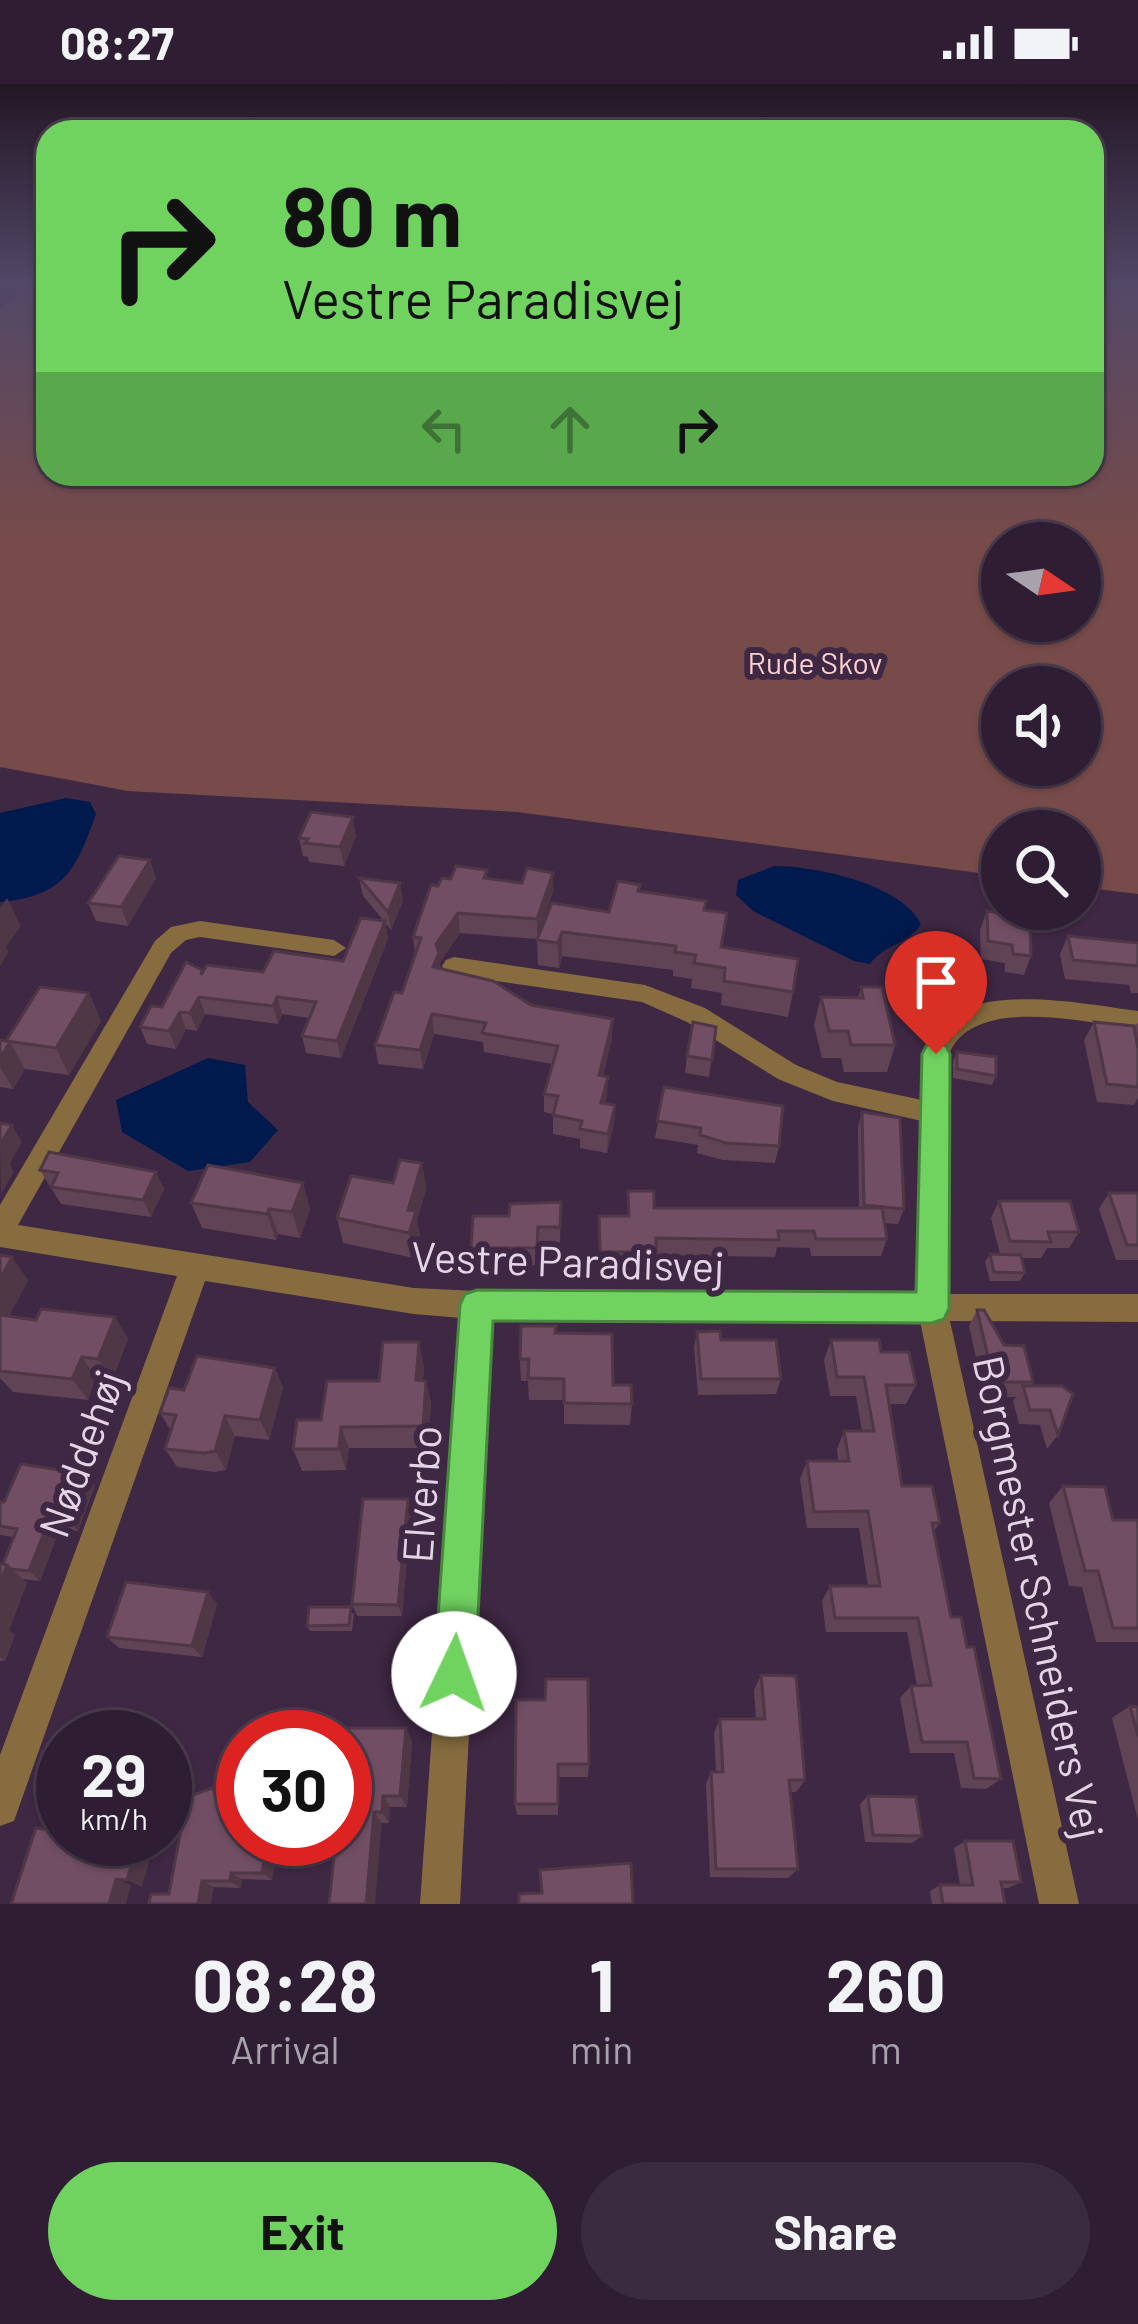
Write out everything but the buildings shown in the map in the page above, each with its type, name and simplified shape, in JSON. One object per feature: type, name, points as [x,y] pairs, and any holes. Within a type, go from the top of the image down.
[{"type":"street","points":[[0,1233],[163,947],[179,933],[200,929],[334,948]]},
{"type":"street","points":[[454,966],[645,994],[696,1015],[787,1072],[832,1091],[933,1113]]},
{"type":"street","name":"Borgmester Schneiders Vej","points":[[1059,1904],[932,1308],[936,1054],[947,1030],[968,1016],[1000,1008],[1138,1020]]},
{"type":"street","name":"Vestre Paradisvej","points":[[0,1233],[414,1301],[1138,1308]]},
{"type":"street","name":"Nøddehøj","points":[[0,1807],[196,1265]]},
{"type":"street","name":"Elverbo","points":[[440,1904],[477,1305]]},
{"type":"green space","name":"Rude Skov","points":[[0,369],[36,369],[36,486],[1104,486],[1104,369],[1138,369],[1138,894],[1101,890],[1101,810],[981,810],[981,873],[517,812],[128,791],[0,767]]},
{"type":"water","points":[[66,798],[90,802],[96,814],[74,865],[40,894],[0,902],[0,813]]},
{"type":"water","points":[[774,866],[812,869],[877,888],[911,910],[921,924],[870,964],[854,961],[753,911],[736,895],[738,880]]},
{"type":"water","points":[[208,1058],[245,1065],[248,1102],[278,1130],[250,1162],[188,1171],[122,1132],[116,1100]]},
{"type":"route","points":[[454,1674],[477,1305],[932,1308],[936,1054]]}]
